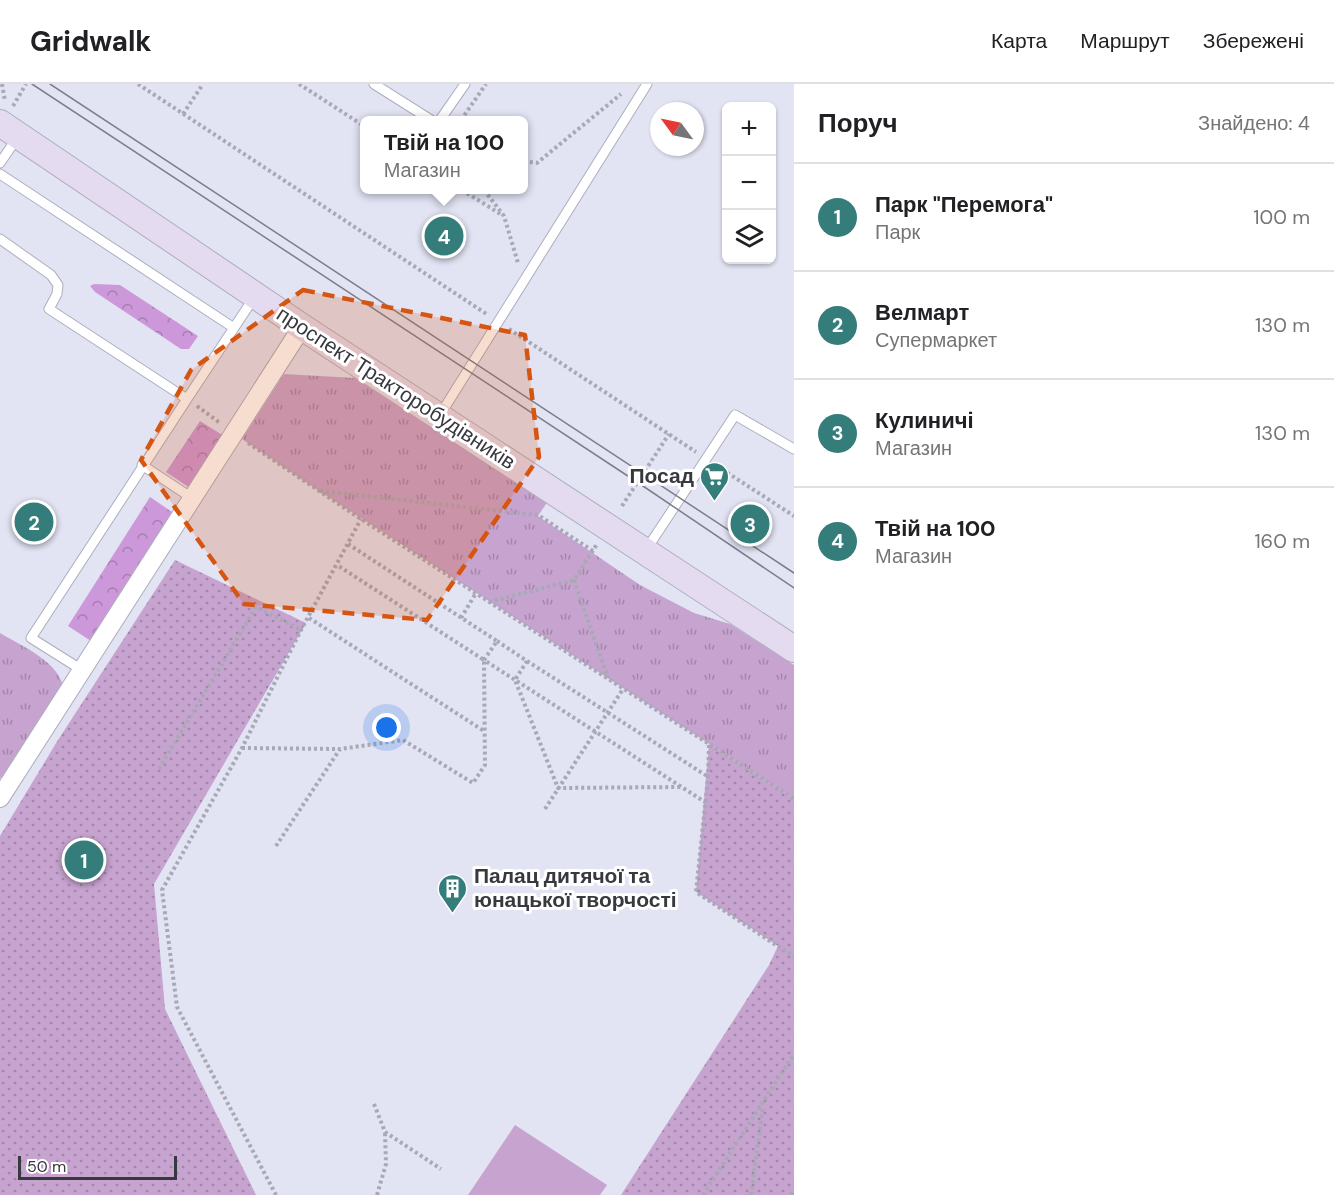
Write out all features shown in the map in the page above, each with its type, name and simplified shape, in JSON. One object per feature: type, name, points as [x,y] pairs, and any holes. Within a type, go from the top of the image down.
[{"type":"main road","name":"проспект Тракторобудівників","points":[[9,124],[302,327],[794,649]]},
{"type":"street","points":[[0,796],[302,327]]},
{"type":"lane","points":[[374,84],[426,116]]},
{"type":"lane","points":[[444,116],[465,84]]},
{"type":"lane","points":[[438,417],[647,84]]},
{"type":"lane","points":[[0,163],[9,124]]},
{"type":"lane","points":[[0,174],[234,328]]},
{"type":"lane","points":[[0,240],[55,280],[58,285],[57,294],[49,309],[187,399]]},
{"type":"lane","points":[[82,670],[31,638],[142,465],[256,295]]},
{"type":"lane","points":[[645,552],[735,415],[794,450]]},
{"type":"lane","points":[[142,465],[192,498]]},
{"type":"path","points":[[9,124],[26,84]]},
{"type":"path","points":[[138,84],[794,516]]},
{"type":"path","points":[[183,114],[203,84]]},
{"type":"path","points":[[299,84],[360,123]]},
{"type":"path","points":[[528,162],[537,163],[625,91]]},
{"type":"path","points":[[470,194],[504,216]]},
{"type":"path","points":[[488,194],[504,216],[524,280]]},
{"type":"path","points":[[187,399],[234,434],[361,519],[794,799]]},
{"type":"path","points":[[622,506],[669,434]]},
{"type":"path","points":[[319,491],[538,515],[593,551]]},
{"type":"path","points":[[276,1195],[177,1007],[162,890],[242,748],[301,630],[361,519]]},
{"type":"path","points":[[348,544],[708,777]]},
{"type":"path","points":[[489,602],[574,580],[597,544]]},
{"type":"path","points":[[337,565],[705,802]]},
{"type":"path","points":[[574,580],[608,679]]},
{"type":"path","points":[[461,618],[476,593]]},
{"type":"path","points":[[159,769],[256,607],[301,630]]},
{"type":"path","points":[[308,618],[484,731]]},
{"type":"path","points":[[242,748],[340,749],[403,740],[473,783],[484,765],[484,660],[496,641]]},
{"type":"path","points":[[515,680],[528,661]]},
{"type":"path","points":[[515,680],[558,788]]},
{"type":"path","points":[[545,809],[623,688]]},
{"type":"path","points":[[709,744],[708,777],[696,892],[794,957]]},
{"type":"path","points":[[276,846],[340,749]]},
{"type":"path","points":[[558,788],[681,787]]},
{"type":"path","points":[[703,1195],[794,1054]]},
{"type":"path","points":[[751,1195],[764,1102]]},
{"type":"path","points":[[374,1104],[385,1132],[386,1164],[377,1195]]},
{"type":"path","points":[[385,1132],[441,1169]]},
{"type":"path","points":[[791,1195],[794,1190]]},
{"type":"highlighted area","points":[[303,290],[525,335],[539,457],[427,620],[244,604],[141,460],[191,370]]},
{"type":"green space","points":[[94,284],[120,285],[198,336],[189,349],[181,349],[95,292],[90,286]]},
{"type":"green space","points":[[284,374],[355,378],[548,501],[538,516],[640,585],[694,613],[730,624],[794,665],[794,799],[242,439]]},
{"type":"green space","points":[[200,421],[224,436],[190,488],[166,472]]},
{"type":"green space","points":[[150,497],[172,512],[91,641],[68,626]]},
{"type":"green space","points":[[175,560],[306,623],[154,884],[165,1009],[256,1195],[0,1195],[0,836],[58,740]]},
{"type":"green space","points":[[0,633],[40,656],[56,672],[64,691],[11,776],[0,778]]},
{"type":"green space","points":[[709,744],[794,799],[794,1195],[621,1195],[769,965],[778,946],[696,892]]},
{"type":"green space","points":[[515,1125],[607,1185],[600,1195],[468,1195]]},
{"type":"tram line","points":[[32,84],[794,588]]},
{"type":"tram line","points":[[50,84],[794,573]]},
{"type":"place","name":"Твій на 100","points":[[444,236]]},
{"type":"place","name":"Посад","points":[[715,502]]},
{"type":"place","name":"Велмарт","points":[[34,522]]},
{"type":"place","name":"Кулиничі","points":[[750,524]]},
{"type":"place","name":"Парк \"Перемога\"","points":[[84,860]]},
{"type":"place","name":"Палац дитячої та юнацької творчості","points":[[453,914]]}]
